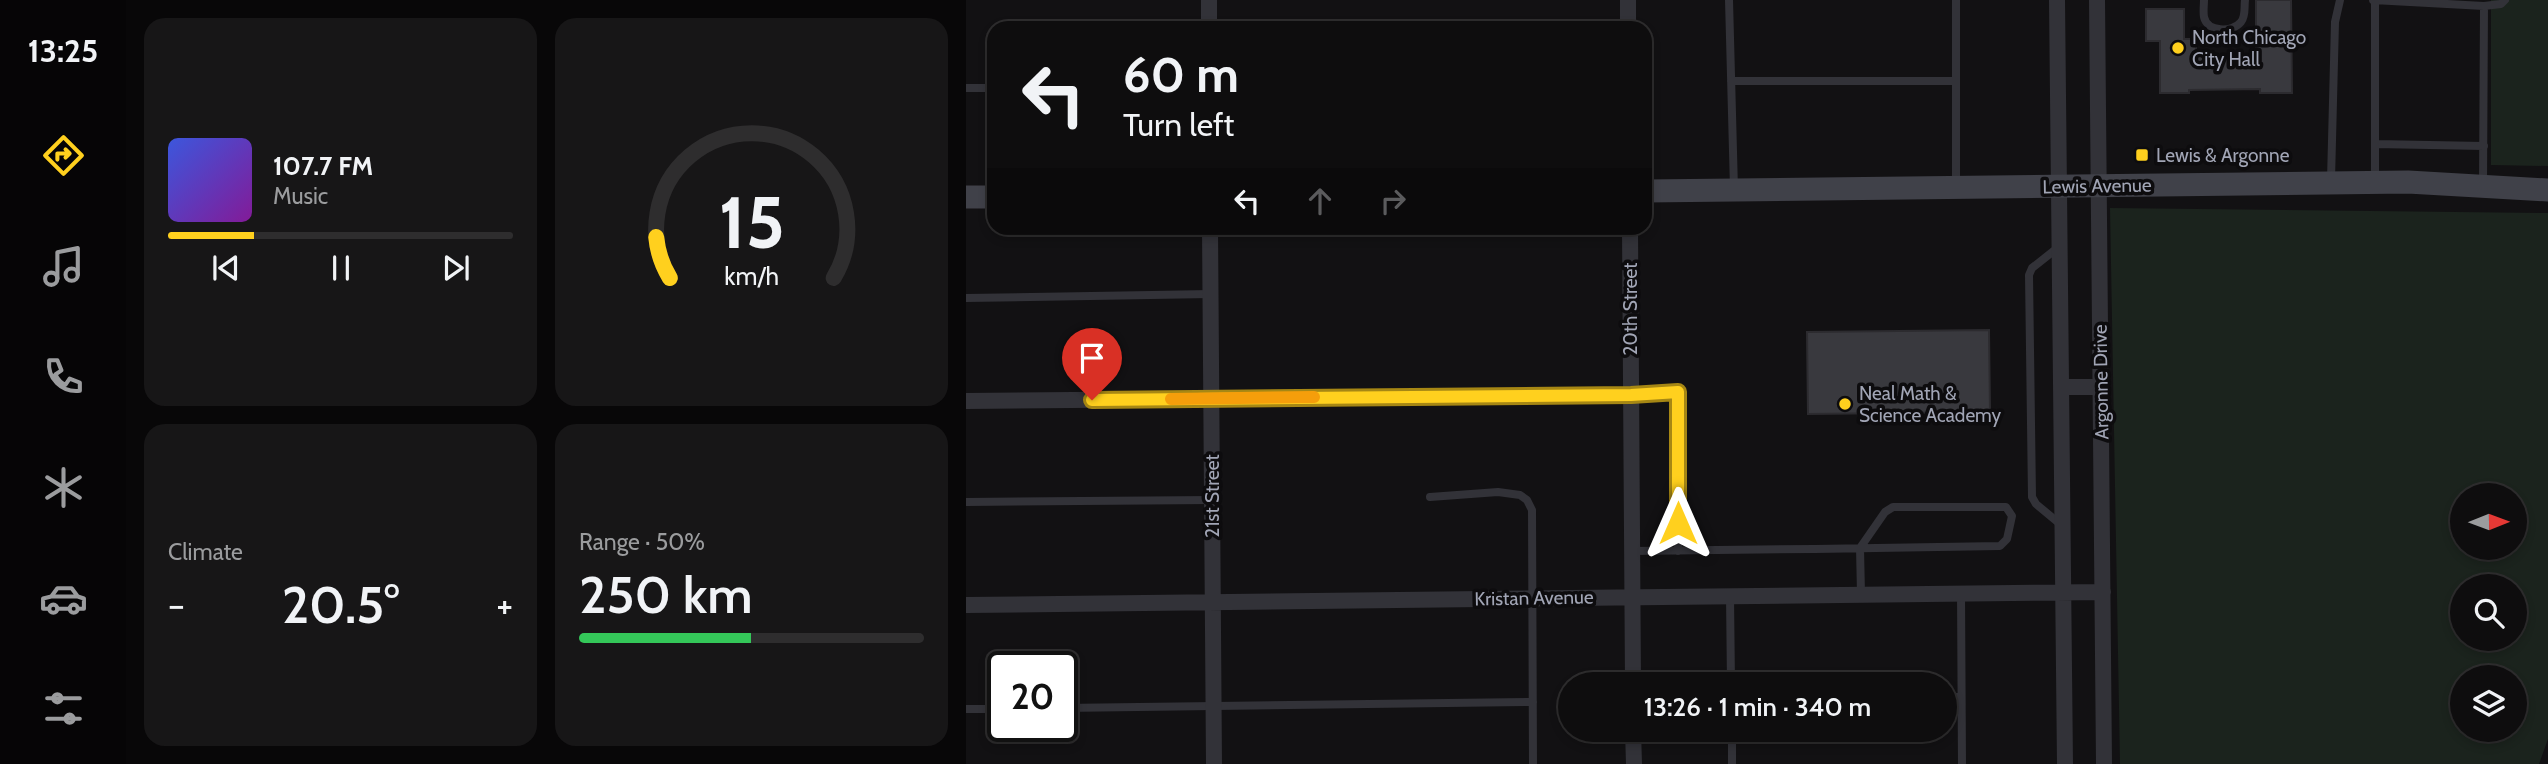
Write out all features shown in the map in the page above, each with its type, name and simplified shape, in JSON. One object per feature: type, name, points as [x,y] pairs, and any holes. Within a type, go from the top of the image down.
[{"type":"main road","name":"Lewis Avenue","points":[[1652,191],[2375,182],[2548,190]]},
{"type":"main road","points":[[966,197],[987,197]]},
{"type":"street","points":[[1209,0],[1209,21]]},
{"type":"street","points":[[1628,0],[1628,21]]},
{"type":"street","name":"Argonne Drive","points":[[2057,0],[2065,764]]},
{"type":"street","name":"Argonne Drive","points":[[2096,0],[2105,764]]},
{"type":"street","name":"21st Street","points":[[1210,235],[1214,764]]},
{"type":"street","name":"20th Street","points":[[1630,235],[1633,672]]},
{"type":"street","points":[[2062,387],[2101,387]]},
{"type":"street","points":[[966,401],[1631,395]]},
{"type":"street","name":"Kristan Avenue","points":[[966,605],[2103,592]]},
{"type":"street","points":[[1633,742],[1634,764]]},
{"type":"lane","points":[[1729,0],[1734,190]]},
{"type":"lane","points":[[1956,0],[1956,188]]},
{"type":"lane","points":[[2204,0],[2204,17],[2207,23],[2215,29],[2223,30],[2241,22],[2245,0]]},
{"type":"lane","points":[[2331,183],[2335,22],[2340,0]]},
{"type":"lane","points":[[2375,182],[2374,0],[2484,6],[2501,4],[2505,0]]},
{"type":"lane","points":[[2483,186],[2484,6]]},
{"type":"lane","points":[[1731,81],[1956,80]]},
{"type":"lane","points":[[966,88],[987,88]]},
{"type":"lane","points":[[2375,144],[2484,146]]},
{"type":"lane","points":[[2060,246],[2032,268],[2029,275],[2032,497],[2036,504],[2063,526]]},
{"type":"lane","points":[[966,298],[1211,294]]},
{"type":"lane","points":[[1631,395],[1678,392],[1678,551]]},
{"type":"lane","points":[[1430,496],[1498,492],[1520,495],[1527,500],[1532,518],[1533,764]]},
{"type":"lane","points":[[966,502],[1212,500]]},
{"type":"lane","points":[[1632,551],[1678,551],[1860,548],[2000,546],[2007,539],[2012,516],[2006,507],[1893,507],[1885,512],[1860,548],[1861,594]]},
{"type":"lane","points":[[1961,593],[1962,764]]},
{"type":"lane","points":[[1730,596],[1731,672]]},
{"type":"lane","points":[[1078,708],[1533,702]]},
{"type":"lane","points":[[966,709],[987,709]]},
{"type":"lane","points":[[1732,742],[1732,764]]},
{"type":"shaded area","points":[[2491,0],[2548,0],[2548,166],[2491,165]]},
{"type":"shaded area","points":[[2110,208],[2548,213],[2548,739],[2539,764],[2120,764]]},
{"type":"building","name":"North Chicago City Hall","points":[[2256,0],[2291,0],[2292,93],[2260,93],[2260,89],[2160,93],[2160,41],[2146,41],[2146,9],[2184,9],[2184,39],[2196,39],[2196,55],[2256,55]]},
{"type":"building","points":[[1989,330],[1990,412],[1808,414],[1807,332]]},
{"type":"slow traffic","points":[[1171,399],[1314,397]]},
{"type":"place","name":"North Chicago City Hall","points":[[2178,48]]},
{"type":"place","name":"Lewis & Argonne","points":[[2142,155]]},
{"type":"place","name":"Neal Math & Science Academy","points":[[1845,404]]},
{"type":"route","points":[[1092,400],[1631,395],[1678,392],[1678,523]]}]
